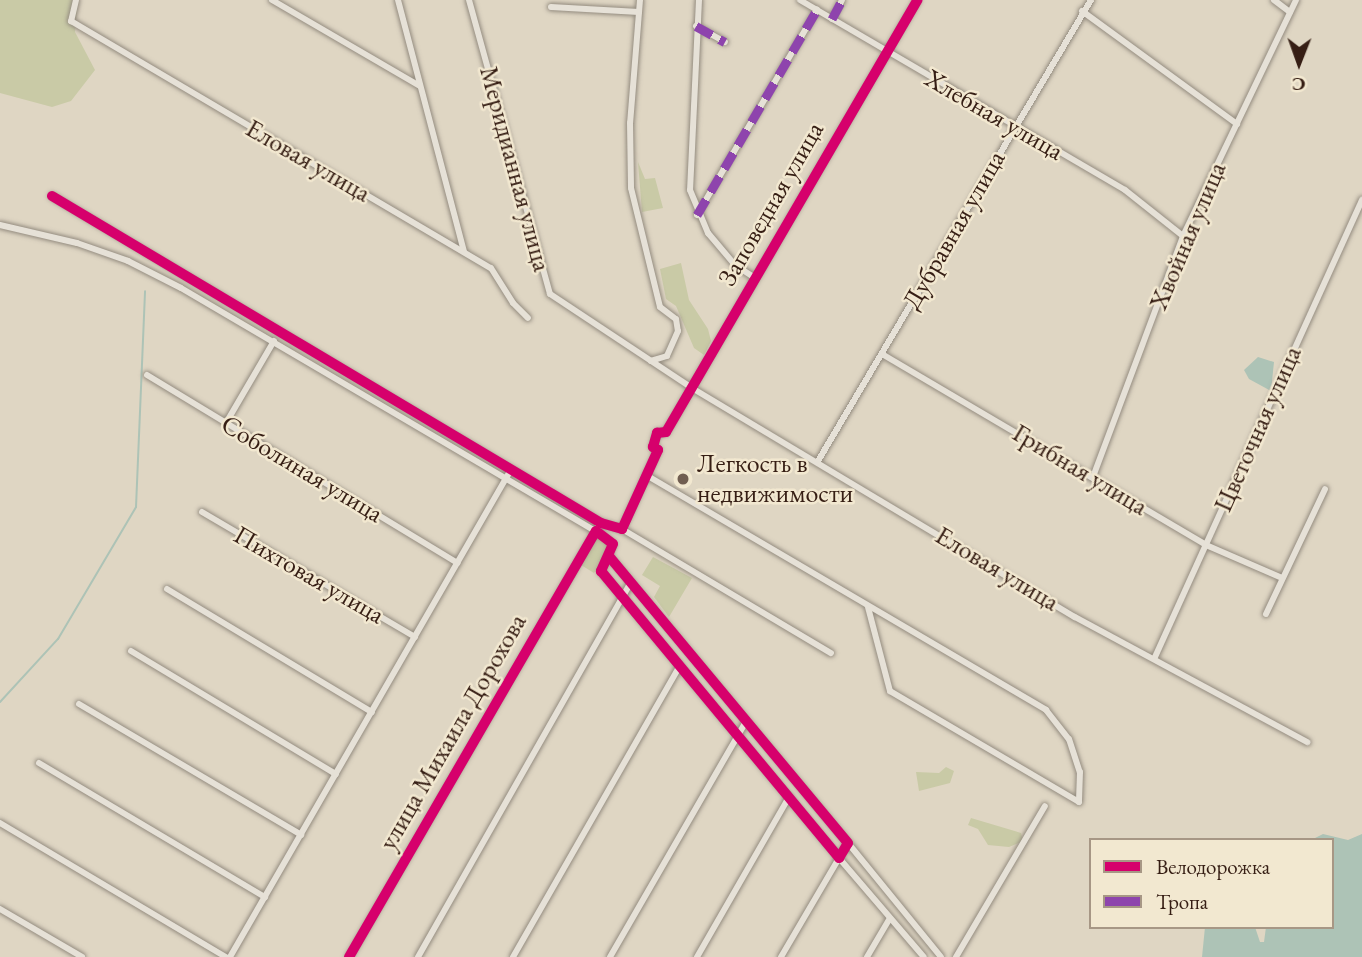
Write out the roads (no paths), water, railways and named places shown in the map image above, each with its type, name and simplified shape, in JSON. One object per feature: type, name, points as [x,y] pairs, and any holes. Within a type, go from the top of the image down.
[{"type":"street","name":"Еловая улица","points":[[76,0],[71,22],[491,268],[513,303],[528,318]]},
{"type":"street","points":[[272,0],[420,86]]},
{"type":"street","points":[[398,0],[465,253]]},
{"type":"street","name":"Меридианная улица","points":[[469,0],[550,294],[692,388]]},
{"type":"street","points":[[640,0],[630,123],[631,188],[660,307],[676,319],[678,331],[667,356],[651,361]]},
{"type":"street","points":[[699,0],[689,163],[697,215],[720,250],[755,278]]},
{"type":"street","name":"Хлебная улица","points":[[800,0],[1014,128],[1125,190],[1183,236]]},
{"type":"street","points":[[832,19],[842,0]]},
{"type":"street","name":"Заповедная улица","points":[[646,475],[658,450],[653,440],[660,430],[666,432],[917,0]]},
{"type":"street","name":"Дубравная улица","points":[[818,461],[1082,11],[1091,0]]},
{"type":"street","points":[[1274,0],[1290,12]]},
{"type":"street","name":"Хвойная улица","points":[[1093,477],[1183,236],[1296,0]]},
{"type":"street","points":[[551,7],[639,12]]},
{"type":"street","points":[[697,215],[817,10]]},
{"type":"street","points":[[1082,11],[1237,124]]},
{"type":"street","points":[[696,26],[725,42]]},
{"type":"street","points":[[52,196],[601,523],[622,529],[831,653]]},
{"type":"street","name":"Цветочная улица","points":[[1155,657],[1362,200]]},
{"type":"street","points":[[0,225],[77,243],[155,274],[508,476],[613,544],[610,557],[601,571],[924,957]]},
{"type":"street","points":[[155,274],[163,262]]},
{"type":"street","points":[[226,423],[274,341]]},
{"type":"street","name":"Грибная улица","points":[[882,354],[1206,545],[1282,578]]},
{"type":"street","name":"Соболиная улица","points":[[147,375],[458,562]]},
{"type":"street","name":"Еловая улица","points":[[692,388],[1075,617],[1155,657],[1307,742]]},
{"type":"street","points":[[0,822],[228,957],[512,469]]},
{"type":"street","points":[[622,529],[646,475],[1046,710],[1069,739],[1080,772],[1079,802],[890,691],[868,607]]},
{"type":"street","points":[[1266,614],[1325,489]]},
{"type":"street","name":"Пихтовая улица","points":[[202,512],[415,637]]},
{"type":"street","name":"улица Михаила Дорохова","points":[[349,957],[601,523]]},
{"type":"street","points":[[610,557],[941,957]]},
{"type":"street","points":[[418,957],[631,582]]},
{"type":"street","points":[[167,589],[372,712]]},
{"type":"street","points":[[131,651],[336,774]]},
{"type":"street","points":[[513,957],[680,665]]},
{"type":"street","points":[[79,704],[301,835]]},
{"type":"street","points":[[610,957],[746,721]]},
{"type":"street","points":[[39,763],[265,897]]},
{"type":"street","points":[[697,957],[789,797]]},
{"type":"street","points":[[956,957],[1045,806]]},
{"type":"street","points":[[781,957],[848,843]]},
{"type":"street","points":[[0,909],[82,957]]},
{"type":"street","points":[[867,957],[890,918]]},
{"type":"waterway","points":[[0,702],[58,639],[136,507],[145,291]]},
{"type":"place","name":"Легкость в недвижимости","points":[[683,479]]}]
